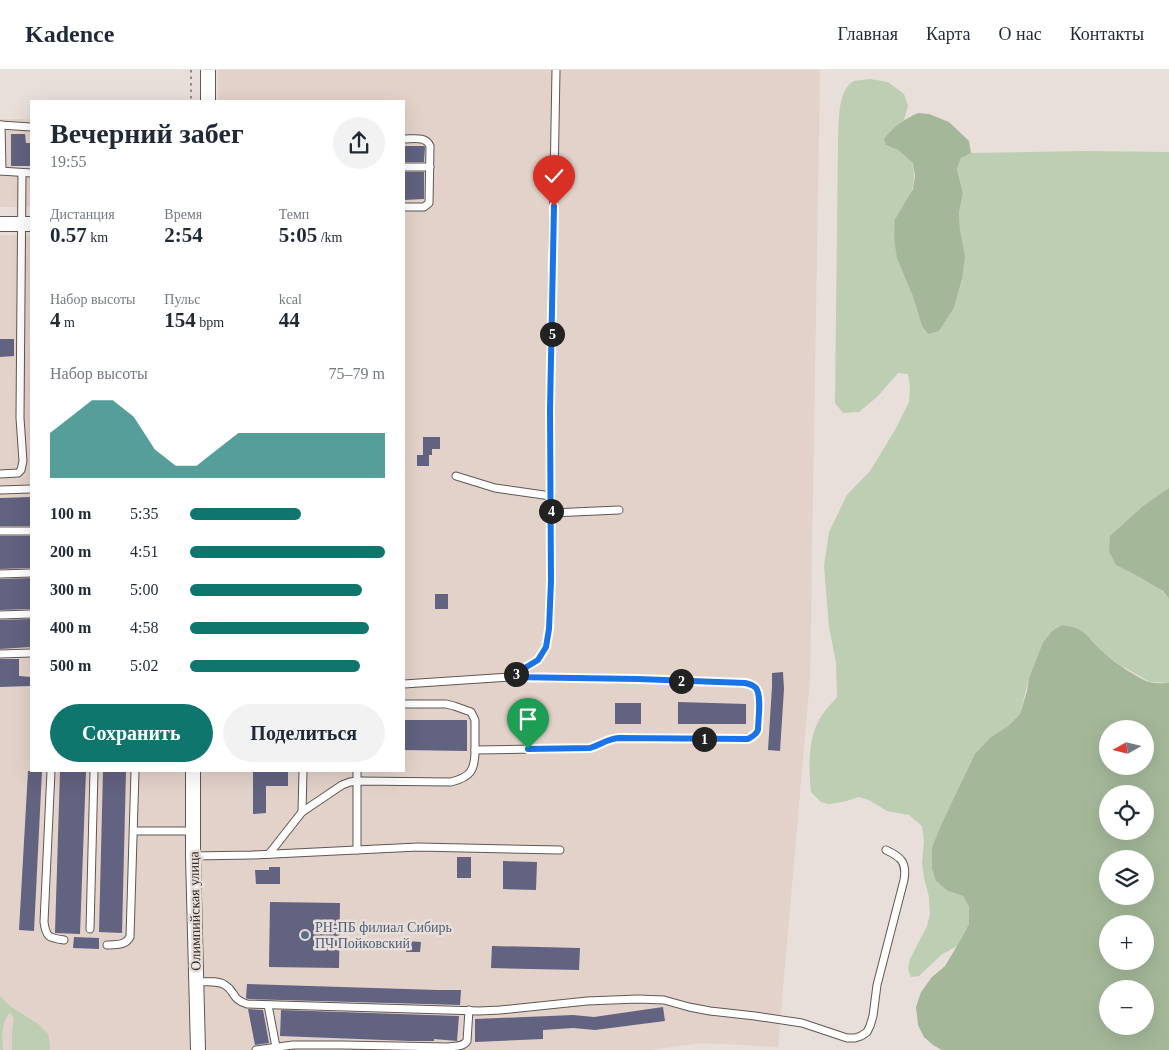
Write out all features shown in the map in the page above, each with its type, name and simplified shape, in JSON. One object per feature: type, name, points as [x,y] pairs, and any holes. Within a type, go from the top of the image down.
[{"type":"street","points":[[208,70],[208,100]]},
{"type":"street","points":[[0,224],[27,224]]},
{"type":"street","name":"Олимпийская улица","points":[[193,772],[193,856],[198,1050]]},
{"type":"lane","points":[[510,677],[538,660],[548,640],[551,581],[550,400],[556,70]]},
{"type":"lane","points":[[30,127],[1,125],[1,171],[30,173]]},
{"type":"lane","points":[[405,139],[419,139],[428,142],[430,146],[429,203],[424,207],[405,208]]},
{"type":"lane","points":[[405,167],[430,167]]},
{"type":"lane","points":[[0,474],[18,473],[22,470],[20,418],[27,224],[22,173]]},
{"type":"lane","points":[[456,476],[496,488],[551,496]]},
{"type":"lane","points":[[0,490],[30,490]]},
{"type":"lane","points":[[550,513],[620,510]]},
{"type":"lane","points":[[0,531],[30,530]]},
{"type":"lane","points":[[0,574],[30,573]]},
{"type":"lane","points":[[0,615],[30,614]]},
{"type":"lane","points":[[0,654],[30,653]]},
{"type":"lane","points":[[405,684],[510,677],[629,679],[745,683],[752,684],[758,691],[758,730],[757,733],[748,739],[619,738],[610,739],[590,748],[475,750]]},
{"type":"lane","points":[[268,854],[302,812],[350,782],[451,782],[461,780],[467,776],[475,764],[475,720],[472,712],[446,704],[405,704]]},
{"type":"lane","points":[[51,772],[44,922],[45,931],[48,936],[64,940]]},
{"type":"lane","points":[[90,929],[94,772]]},
{"type":"lane","points":[[107,945],[122,944],[127,942],[130,936],[135,772]]},
{"type":"lane","points":[[302,812],[303,772]]},
{"type":"lane","points":[[357,772],[357,850]]},
{"type":"lane","points":[[134,830],[193,831]]},
{"type":"lane","points":[[193,856],[418,847],[560,850]]},
{"type":"lane","points":[[196,982],[219,983],[231,990],[235,998],[240,1002],[268,1005],[500,1010],[587,1001],[659,1000],[710,1011],[802,1023],[847,1038],[855,1038],[867,1032],[870,1026],[877,985],[906,872],[902,860],[886,850]]},
{"type":"lane","points":[[268,1005],[276,1047]]},
{"type":"lane","points":[[256,1050],[293,1045],[458,1046],[464,1044],[467,1040],[469,1010]]},
{"type":"path","points":[[191,70],[191,100]]},
{"type":"shaded area","points":[[218,70],[820,70],[810,679],[778,1047],[702,1043],[649,1050],[0,1050],[0,235],[30,236],[30,772],[405,772],[405,100],[218,100]]},
{"type":"shaded area","points":[[0,119],[30,119],[30,207],[0,207]]},
{"type":"green space","points":[[870,79],[888,82],[904,94],[908,106],[904,120],[889,132],[886,145],[898,150],[913,163],[913,187],[908,199],[895,219],[912,294],[922,326],[939,331],[954,308],[962,279],[959,213],[963,193],[957,169],[961,158],[971,153],[1169,152],[1169,488],[1144,505],[1110,536],[1116,565],[1152,583],[1169,599],[1169,683],[1150,682],[1103,653],[1092,640],[1062,625],[1052,631],[1043,642],[1029,678],[1020,714],[1008,726],[991,737],[955,797],[932,847],[948,891],[963,896],[969,907],[969,924],[957,946],[941,955],[919,976],[911,977],[908,969],[910,959],[927,926],[930,914],[929,897],[922,863],[924,841],[922,826],[909,815],[887,811],[869,800],[859,797],[829,804],[821,802],[811,792],[810,773],[811,742],[817,724],[837,697],[836,662],[829,627],[824,566],[829,532],[847,495],[870,471],[895,430],[909,402],[910,386],[908,374],[898,373],[878,396],[859,412],[843,413],[835,403],[839,117],[842,99],[848,85],[854,81]]},
{"type":"green space","points":[[918,113],[929,114],[949,122],[969,141],[971,153],[961,158],[957,169],[963,193],[959,213],[965,256],[962,279],[954,308],[939,331],[928,334],[922,326],[912,294],[897,258],[894,238],[895,219],[913,189],[915,176],[913,163],[898,150],[886,145],[884,139],[899,123]]},
{"type":"green space","points":[[1169,488],[1169,599],[1163,591],[1116,565],[1109,551],[1110,536],[1144,505]]},
{"type":"green space","points":[[1062,625],[1070,626],[1085,634],[1112,660],[1144,680],[1151,683],[1169,683],[1169,1050],[942,1050],[924,1037],[918,1025],[916,1007],[921,992],[932,977],[945,966],[969,924],[969,907],[963,896],[948,891],[936,881],[932,868],[932,847],[975,754],[991,737],[1008,726],[1020,714],[1029,678],[1043,642],[1052,631]]},
{"type":"green space","points":[[0,996],[10,1006],[38,1024],[48,1034],[50,1050],[12,1050],[14,1018],[10,1013],[4,1025],[2,1036],[3,1050],[0,1050]]},
{"type":"building","points":[[11,134],[25,134],[26,143],[30,143],[30,166],[11,166]]},
{"type":"building","points":[[405,146],[424,146],[424,162],[405,162]]},
{"type":"building","points":[[405,172],[424,172],[424,199],[405,200]]},
{"type":"building","points":[[0,339],[14,339],[14,356],[0,357]]},
{"type":"building","points":[[423,437],[440,437],[440,449],[432,449],[432,455],[423,455]]},
{"type":"building","points":[[417,455],[429,455],[429,466],[417,466]]},
{"type":"building","points":[[30,497],[30,526],[0,526],[0,498]]},
{"type":"building","points":[[0,536],[30,536],[30,568],[0,569]]},
{"type":"building","points":[[30,578],[30,609],[0,610],[0,579]]},
{"type":"building","points":[[435,594],[448,594],[448,609],[435,609]]},
{"type":"building","points":[[30,619],[30,647],[0,649],[0,620]]},
{"type":"building","points":[[0,659],[19,659],[19,676],[30,677],[30,686],[0,687]]},
{"type":"building","points":[[783,672],[784,689],[780,751],[768,750],[772,673]]},
{"type":"building","points":[[678,702],[746,704],[746,724],[678,724]]},
{"type":"building","points":[[615,703],[641,703],[641,724],[615,724]]},
{"type":"building","points":[[405,720],[467,720],[467,751],[405,750]]},
{"type":"building","points":[[28,771],[42,772],[34,931],[19,930]]},
{"type":"building","points":[[60,772],[86,772],[80,934],[55,933]]},
{"type":"building","points":[[103,772],[126,772],[122,933],[99,932]]},
{"type":"building","points":[[253,772],[288,772],[288,786],[266,786],[266,813],[253,814]]},
{"type":"building","points":[[457,857],[471,857],[471,878],[457,878]]},
{"type":"building","points":[[503,861],[537,862],[536,890],[503,889]]},
{"type":"building","points":[[269,867],[280,867],[280,884],[256,884],[255,870],[269,870]]},
{"type":"building","points":[[270,902],[340,903],[339,968],[269,967]]},
{"type":"building","points":[[74,937],[99,938],[99,949],[73,948]]},
{"type":"building","points":[[407,941],[421,942],[420,952],[406,952]]},
{"type":"building","points":[[492,946],[580,948],[579,970],[491,968]]},
{"type":"building","points":[[247,984],[461,990],[460,1005],[248,999],[246,998]]},
{"type":"building","points":[[663,1007],[665,1021],[595,1030],[573,1028],[543,1030],[543,1039],[475,1042],[475,1019],[573,1015],[594,1017]]},
{"type":"building","points":[[248,1009],[263,1010],[269,1043],[255,1045]]},
{"type":"building","points":[[281,1010],[459,1016],[457,1041],[280,1036]]},
{"type":"place","name":"РН-ПБ филиал Сибирь ПЧ Пойковский","points":[[305,935]]},
{"type":"route","points":[[528,749],[590,748],[610,739],[619,738],[748,739],[757,733],[758,730],[759,697],[758,691],[752,684],[638,679],[510,677],[538,660],[548,640],[551,581],[550,410],[554,206]]}]
